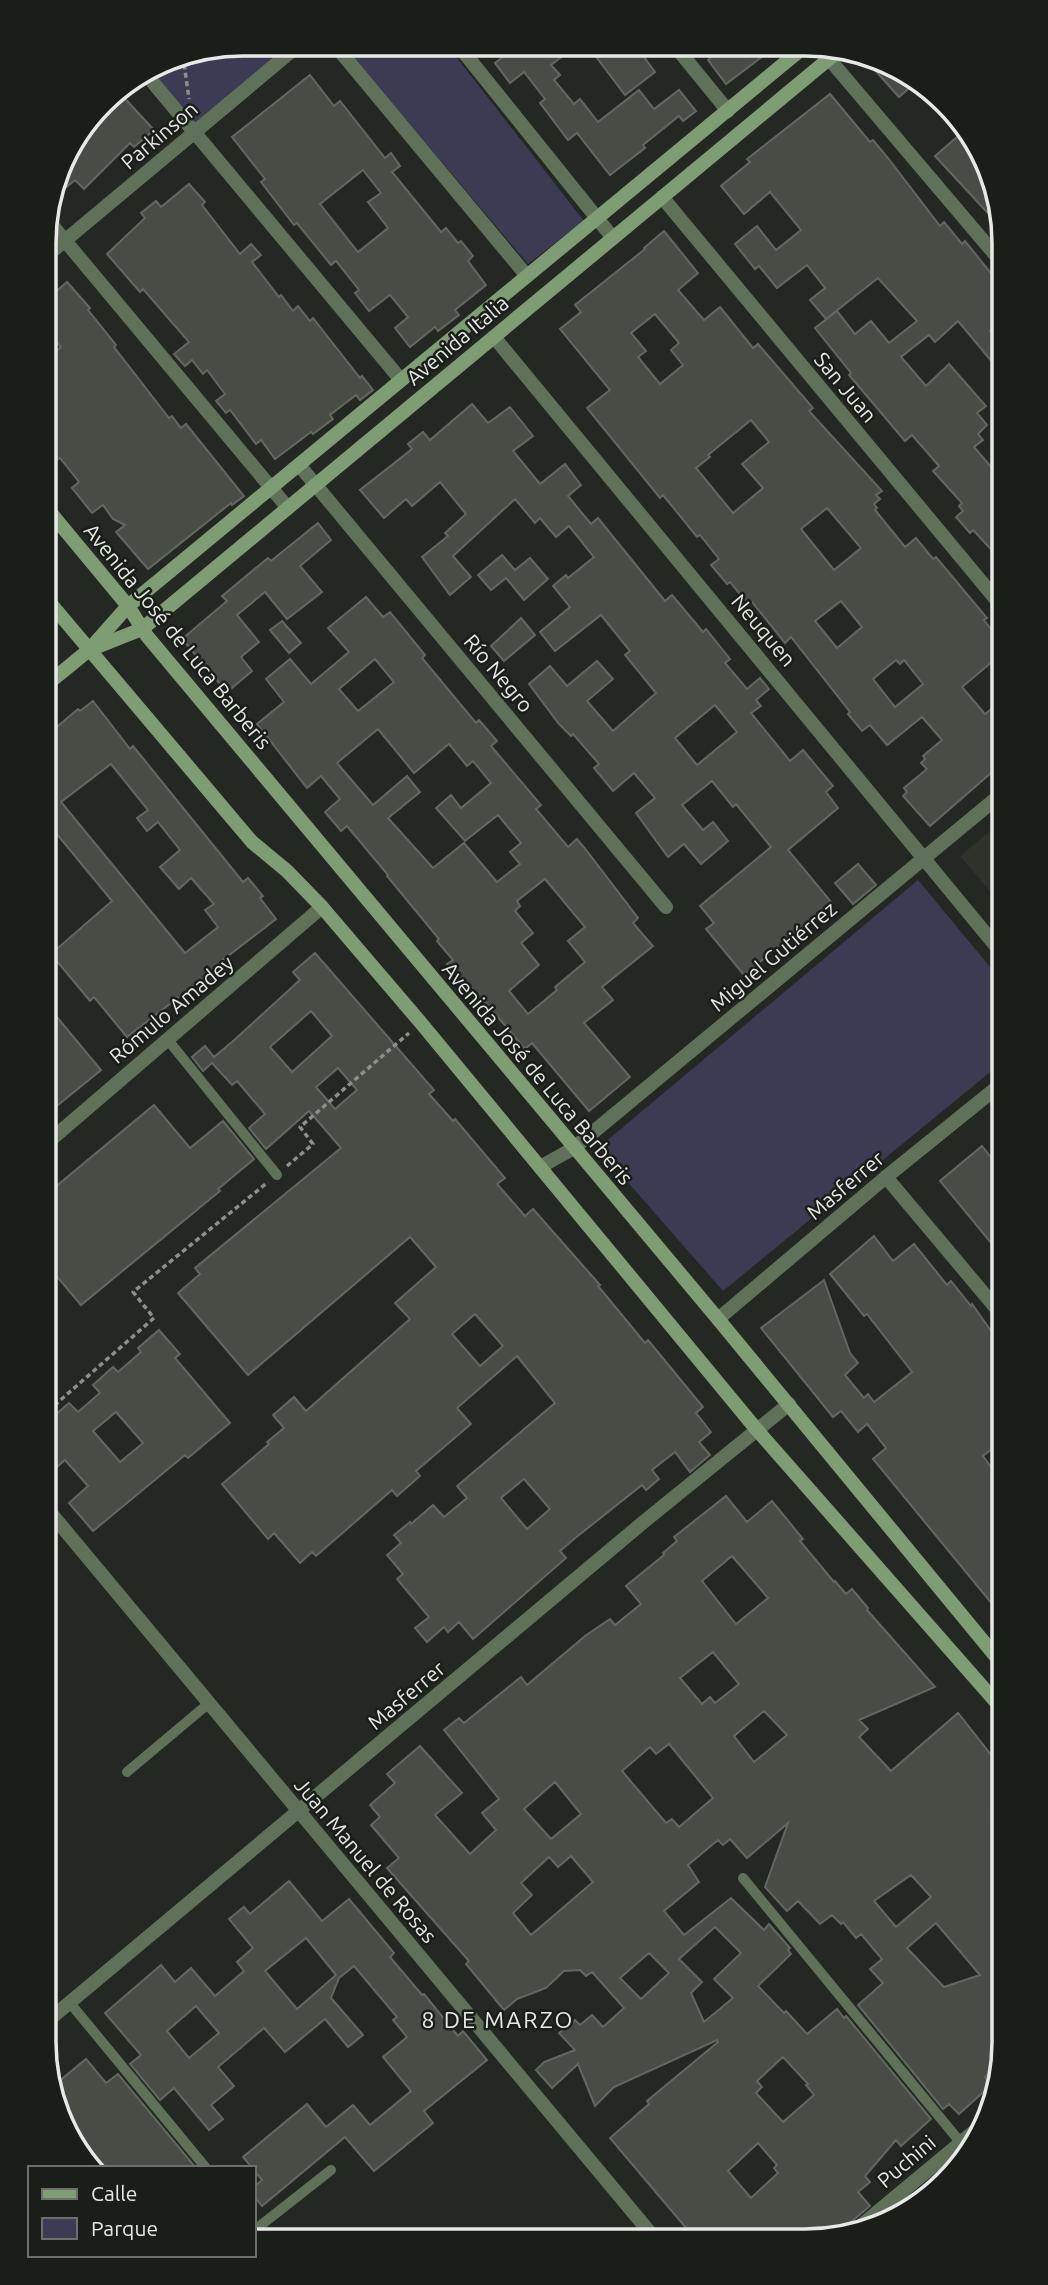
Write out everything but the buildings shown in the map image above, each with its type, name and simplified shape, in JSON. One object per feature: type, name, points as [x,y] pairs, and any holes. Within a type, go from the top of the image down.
[{"type":"main road","name":"Avenida Italia","points":[[56,677],[89,650],[128,606],[793,56]]},
{"type":"main road","name":"Avenida Italia","points":[[89,650],[142,629],[662,197],[819,57]]},
{"type":"main road","name":"Avenida José de Luca Barberis","points":[[56,519],[128,606],[142,629],[789,1404],[992,1652]]},
{"type":"main road","points":[[56,609],[252,842],[287,871],[322,907],[757,1430],[992,1697]]},
{"type":"street","name":"Parkinson","points":[[56,248],[286,56]]},
{"type":"street","points":[[344,56],[527,276]]},
{"type":"street","points":[[467,56],[613,238]]},
{"type":"street","points":[[683,56],[728,111]]},
{"type":"street","points":[[828,58],[992,251]]},
{"type":"street","points":[[151,80],[401,380]]},
{"type":"street","name":"San Juan","points":[[662,197],[992,595]]},
{"type":"street","points":[[56,230],[288,508]]},
{"type":"street","name":"Neuquen","points":[[494,337],[992,941]]},
{"type":"street","name":"Río Negro","points":[[299,465],[666,907]]},
{"type":"street","name":"Miguel Gutiérrez","points":[[540,1167],[574,1148],[992,802]]},
{"type":"street","name":"Rómulo Amadey","points":[[56,1135],[322,907]]},
{"type":"street","name":"Masferrer","points":[[718,1319],[992,1091]]},
{"type":"street","points":[[886,1177],[992,1303]]},
{"type":"street","name":"Masferrer","points":[[56,2014],[646,1520],[789,1404]]},
{"type":"street","name":"Juan Manuel de Rosas","points":[[56,1519],[647,2229]]},
{"type":"street","name":"Puchini","points":[[872,2216],[964,2140]]},
{"type":"lane","points":[[168,1040],[277,1175]]},
{"type":"lane","points":[[127,1772],[208,1704]]},
{"type":"lane","points":[[743,1878],[956,2151]]},
{"type":"lane","points":[[70,2003],[204,2166]]},
{"type":"lane","points":[[256,2229],[331,2170]]},
{"type":"path","points":[[184,66],[194,133]]},
{"type":"path","points":[[56,1404],[154,1318],[133,1292],[313,1144],[300,1127],[421,1023]]},
{"type":"shaded area","points":[[992,830],[992,894],[960,856]]},
{"type":"green space","points":[[231,56],[281,56],[194,130],[153,79],[195,62]]},
{"type":"green space","points":[[352,56],[456,56],[584,221],[528,264]]},
{"type":"green space","points":[[918,880],[992,969],[992,1071],[723,1291],[598,1148]]},
{"type":"district","name":"8 DE MARZO","points":[[498,2019]]}]
